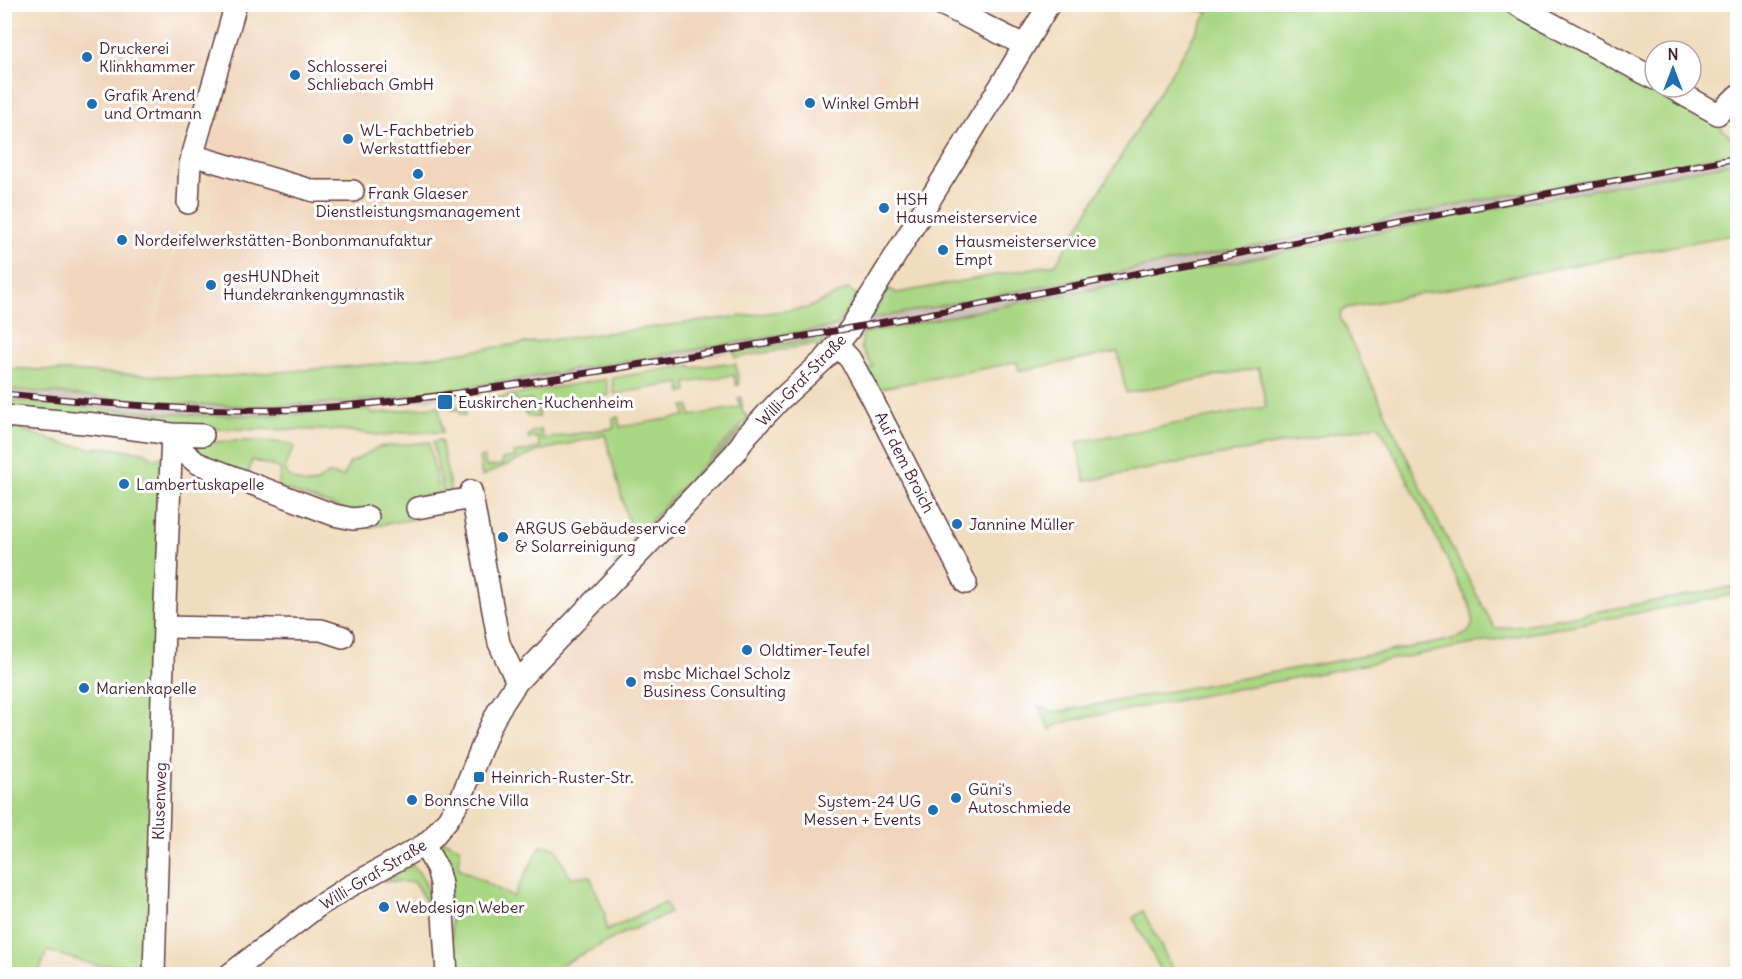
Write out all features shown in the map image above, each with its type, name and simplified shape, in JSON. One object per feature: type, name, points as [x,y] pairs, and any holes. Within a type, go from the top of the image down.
[{"type":"street","points":[[941,4],[1024,45]]},
{"type":"street","name":"Willi-Graf-Straße","points":[[230,975],[311,912],[345,889],[424,844],[440,829],[455,810],[498,711],[516,682],[735,453],[747,435],[780,400],[817,367],[837,345],[858,316],[1049,4]]},
{"type":"street","points":[[1515,4],[1643,73]]},
{"type":"street","points":[[188,203],[192,155],[232,5]]},
{"type":"street","points":[[1691,99],[1718,114],[1737,95]]},
{"type":"street","points":[[192,155],[314,191],[353,191]]},
{"type":"street","name":"Auf dem Broich","points":[[837,345],[850,359],[871,397],[966,583]]},
{"type":"street","points":[[4,416],[172,434],[203,435]]},
{"type":"street","points":[[172,434],[185,453],[197,463],[334,515],[353,519],[368,517]]},
{"type":"street","name":"Klusenweg","points":[[154,975],[172,434]]},
{"type":"street","points":[[417,508],[471,494],[500,643],[516,682]]},
{"type":"street","points":[[164,627],[321,630],[344,637]]},
{"type":"street","points":[[424,844],[437,868],[441,884],[447,975]]},
{"type":"shaded area","points":[[62,4],[173,5],[210,13],[216,25],[159,222],[178,228],[148,332],[139,338],[52,348],[5,348],[5,27],[63,21]]},
{"type":"shaded area","points":[[916,4],[931,12],[796,228],[866,272],[863,278],[856,275],[848,289],[808,308],[790,311],[788,289],[715,296],[714,293],[460,317],[455,259],[392,265],[391,260],[373,262],[379,324],[151,344],[184,230],[206,236],[216,200],[205,173],[212,170],[368,215],[372,202],[379,177],[346,167],[315,184],[216,155],[210,142],[242,29],[391,73],[369,150],[395,158],[445,154],[444,130],[455,91],[506,106],[554,5]]},
{"type":"shaded area","points":[[968,5],[1036,5],[1025,22],[1018,26],[1009,25]]},
{"type":"shaded area","points":[[1737,153],[1737,162],[863,333],[871,319]]},
{"type":"shaded area","points":[[837,326],[828,337],[371,409],[309,414],[157,413],[5,400],[4,389],[180,404],[242,406],[520,379]]},
{"type":"shaded area","points":[[884,440],[1133,918],[1018,974],[701,974],[621,812],[662,769],[547,665],[735,466],[801,529]]},
{"type":"green space","points":[[1168,5],[1507,5],[1643,78],[1643,99],[1679,99],[1711,119],[1732,138],[1737,146],[1737,153],[871,319],[889,289],[897,293],[1056,264],[1208,12]]},
{"type":"green space","points":[[1737,162],[1737,234],[1347,308],[1341,312],[1340,318],[1433,512],[1495,629],[1737,586],[1737,594],[1073,720],[1056,725],[1050,730],[1038,706],[1051,711],[1062,711],[1460,637],[1472,627],[1470,606],[1396,456],[1378,425],[1085,481],[1077,442],[1266,407],[1259,368],[1126,393],[1118,352],[1019,371],[1017,362],[882,388],[876,387],[867,373],[868,369],[873,367],[861,348],[863,333]]},
{"type":"green space","points":[[848,289],[858,295],[837,326],[390,399],[242,406],[180,404],[5,389],[5,368],[202,378],[379,364],[808,308]]},
{"type":"green space","points":[[828,337],[818,348],[814,344],[735,358],[734,352]]},
{"type":"green space","points":[[726,363],[727,365],[736,364],[739,385],[736,385],[734,375],[686,383],[687,392],[682,393],[680,383],[614,394],[612,378],[691,365],[692,368]]},
{"type":"green space","points":[[606,379],[609,395],[538,407],[539,417],[528,417],[524,412],[534,410],[532,400],[516,402],[515,397],[489,402],[489,406],[465,410],[465,416],[460,414],[459,409],[452,410],[451,407],[481,403],[481,400]]},
{"type":"green space","points":[[741,397],[743,413],[749,417],[633,539],[605,435],[539,451],[482,476],[479,458],[484,457],[486,467],[502,465],[502,459],[515,457],[514,453],[540,448],[538,437],[528,439],[529,434],[534,431],[541,430],[543,439],[614,428],[613,418],[618,417],[620,427],[685,416],[684,406],[689,406],[691,416],[740,407],[738,398]]},
{"type":"green space","points":[[4,400],[156,413],[237,416],[371,409],[372,414],[439,406],[443,432],[396,433],[385,436],[342,430],[214,429],[5,411]]},
{"type":"green space","points":[[5,426],[27,431],[59,443],[94,449],[97,447],[144,452],[153,458],[163,458],[149,966],[95,965],[47,951],[38,974],[5,974]]},
{"type":"green space","points":[[742,428],[744,429],[616,566],[613,564]]},
{"type":"green space","points":[[441,440],[451,492],[443,493],[433,442]]},
{"type":"green space","points":[[263,441],[294,446],[285,465],[287,475],[309,484],[329,474],[344,476],[350,462],[378,447],[429,442],[439,494],[410,499],[414,519],[370,527],[357,514],[278,487],[281,469],[252,460],[248,475],[201,457],[197,449],[199,444]]},
{"type":"green space","points":[[443,840],[460,848],[459,868],[513,897],[541,846],[555,847],[570,877],[590,876],[605,914],[606,931],[665,902],[670,913],[624,933],[543,974],[454,974],[448,872],[443,852]]},
{"type":"green space","points":[[411,864],[426,884],[430,908],[414,882],[384,881]]},
{"type":"green space","points":[[1143,911],[1175,974],[1163,974],[1133,918]]},
{"type":"railway","points":[[4,394],[140,406],[243,410],[320,408],[449,394],[619,368],[923,315],[1738,158]]},
{"type":"place","name":"Druckerei Klinkhammer","points":[[87,57]]},
{"type":"place","name":"Schlosserei Schliebach GmbH","points":[[295,75]]},
{"type":"place","name":"Winkel GmbH","points":[[810,103]]},
{"type":"place","name":"Grafik Arend und Ortmann","points":[[92,104]]},
{"type":"place","name":"WL-Fachbetrieb Werkstattfieber","points":[[348,139]]},
{"type":"place","name":"Frank Glaeser Dienstleistungsmanagement","points":[[418,174]]},
{"type":"place","name":"HSH Hausmeisterservice","points":[[884,208]]},
{"type":"place","name":"Nordeifelwerkstätten-Bonbonmanufaktur","points":[[122,240]]},
{"type":"place","name":"Hausmeisterservice Empt","points":[[943,250]]},
{"type":"place","name":"gesHUNDheit Hundekrankengymnastik","points":[[211,285]]},
{"type":"place","name":"Euskirchen-Kuchenheim","points":[[445,402]]},
{"type":"place","name":"Lambertuskapelle","points":[[124,484]]},
{"type":"place","name":"Jannine Müller","points":[[957,524]]},
{"type":"place","name":"ARGUS Gebäudeservice & Solarreinigung","points":[[503,537]]},
{"type":"place","name":"Oldtimer-Teufel","points":[[747,650]]},
{"type":"place","name":"msbc Michael Scholz Business Consulting","points":[[631,682]]},
{"type":"place","name":"Marienkapelle","points":[[84,688]]},
{"type":"place","name":"Heinrich-Ruster-Str.","points":[[479,777]]},
{"type":"place","name":"Güni's Autoschmiede","points":[[956,798]]},
{"type":"place","name":"Bonnsche Villa","points":[[412,800]]},
{"type":"place","name":"System-24 UG Messen + Events","points":[[933,810]]},
{"type":"place","name":"Webdesign Weber","points":[[384,907]]}]
